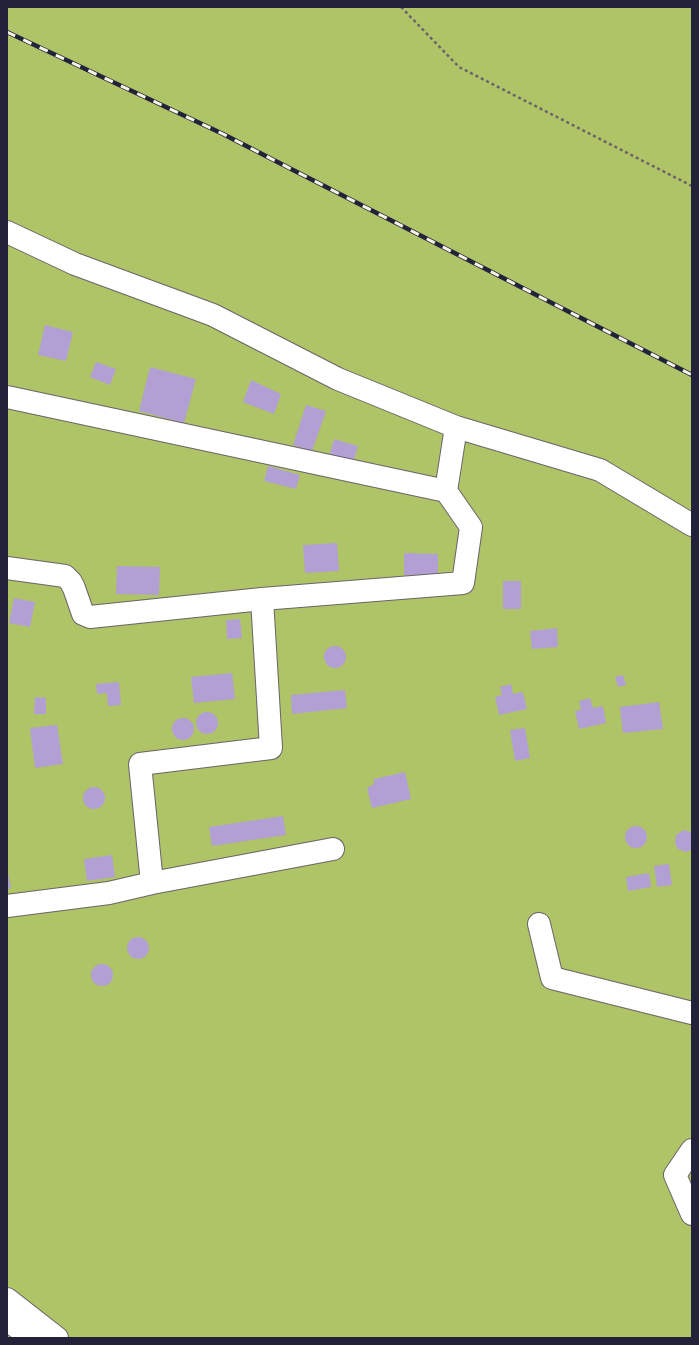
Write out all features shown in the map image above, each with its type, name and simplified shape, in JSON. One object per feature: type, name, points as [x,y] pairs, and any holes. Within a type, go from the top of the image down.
[{"type":"main road","points":[[7,232],[75,264],[213,315],[338,379],[456,427],[600,470],[692,525]]},
{"type":"main road","points":[[7,397],[446,492],[471,526],[463,583],[262,599],[90,617],[83,614],[74,588],[65,576],[7,568]]},
{"type":"main road","points":[[446,492],[456,427]]},
{"type":"main road","points":[[152,883],[140,764],[271,748],[262,599]]},
{"type":"main road","points":[[7,906],[108,893],[152,883],[333,849]]},
{"type":"main road","points":[[539,924],[552,978],[692,1013]]},
{"type":"main road","points":[[692,1150],[675,1176],[692,1214]]},
{"type":"main road","points":[[7,1299],[57,1338]]},
{"type":"main road","points":[[7,1319],[30,1338]]},
{"type":"path","points":[[401,7],[459,68],[692,186]]},
{"type":"green space","points":[[7,7],[692,7],[692,1338],[7,1338]]},
{"type":"building","points":[[45,325],[73,332],[66,361],[38,355]]},
{"type":"building","points":[[96,362],[116,369],[110,385],[90,377]]},
{"type":"building","points":[[150,367],[196,379],[184,423],[139,411]]},
{"type":"building","points":[[251,380],[281,394],[274,414],[243,402]]},
{"type":"building","points":[[306,405],[326,411],[312,451],[293,445]]},
{"type":"building","points":[[334,439],[358,446],[353,463],[329,457]]},
{"type":"building","points":[[268,466],[300,475],[296,489],[264,481]]},
{"type":"building","points":[[337,543],[339,571],[305,573],[303,545]]},
{"type":"building","points":[[404,553],[438,554],[438,576],[404,575]]},
{"type":"building","points":[[117,566],[160,567],[159,595],[116,594]]},
{"type":"building","points":[[503,581],[521,581],[521,609],[503,609]]},
{"type":"building","points":[[14,598],[35,602],[30,627],[9,623]]},
{"type":"building","points":[[240,619],[242,638],[227,639],[226,620]]},
{"type":"building","points":[[557,628],[558,647],[532,649],[530,631]]},
{"type":"building","points":[[335,646],[343,649],[346,657],[343,665],[335,668],[327,665],[324,657],[327,649]]},
{"type":"building","points":[[232,673],[235,699],[194,703],[191,677]]},
{"type":"building","points":[[623,675],[626,685],[618,687],[615,677]]},
{"type":"building","points":[[119,682],[121,705],[108,706],[107,693],[97,694],[96,684]]},
{"type":"building","points":[[511,684],[513,694],[523,692],[527,709],[499,715],[495,697],[502,695],[500,687]]},
{"type":"building","points":[[345,690],[347,708],[292,714],[291,695]]},
{"type":"building","points":[[35,697],[46,698],[46,714],[34,714]]},
{"type":"building","points":[[590,698],[593,708],[603,706],[606,723],[579,729],[575,711],[581,710],[579,701]]},
{"type":"building","points":[[659,702],[663,729],[623,733],[620,707]]},
{"type":"building","points":[[207,712],[215,715],[218,723],[215,731],[207,734],[199,731],[196,723],[199,715]]},
{"type":"building","points":[[183,718],[191,721],[194,729],[191,737],[183,740],[175,737],[172,729],[175,721]]},
{"type":"building","points":[[57,725],[63,764],[35,768],[30,728]]},
{"type":"building","points":[[525,728],[530,758],[515,761],[510,730]]},
{"type":"building","points":[[405,772],[411,799],[372,808],[367,788],[374,784],[374,779]]},
{"type":"building","points":[[94,787],[102,790],[105,798],[102,806],[94,809],[86,806],[83,798],[86,790]]},
{"type":"building","points":[[283,816],[286,835],[212,846],[209,827]]},
{"type":"building","points":[[636,826],[644,829],[647,837],[644,845],[636,848],[628,845],[625,837],[628,829]]},
{"type":"building","points":[[685,830],[692,833],[692,849],[687,852],[677,848],[675,842],[676,835]]},
{"type":"building","points":[[112,855],[115,877],[87,881],[84,859]]},
{"type":"building","points":[[669,864],[672,885],[657,887],[654,866]]},
{"type":"building","points":[[7,868],[11,888],[7,889]]},
{"type":"building","points":[[649,873],[651,887],[628,891],[626,877]]},
{"type":"building","points":[[138,937],[146,940],[149,948],[146,956],[138,959],[130,956],[127,948],[130,940]]},
{"type":"building","points":[[102,964],[110,967],[113,975],[110,983],[102,986],[94,983],[91,975],[94,967]]},
{"type":"railway","points":[[7,32],[223,134],[692,375]]}]
